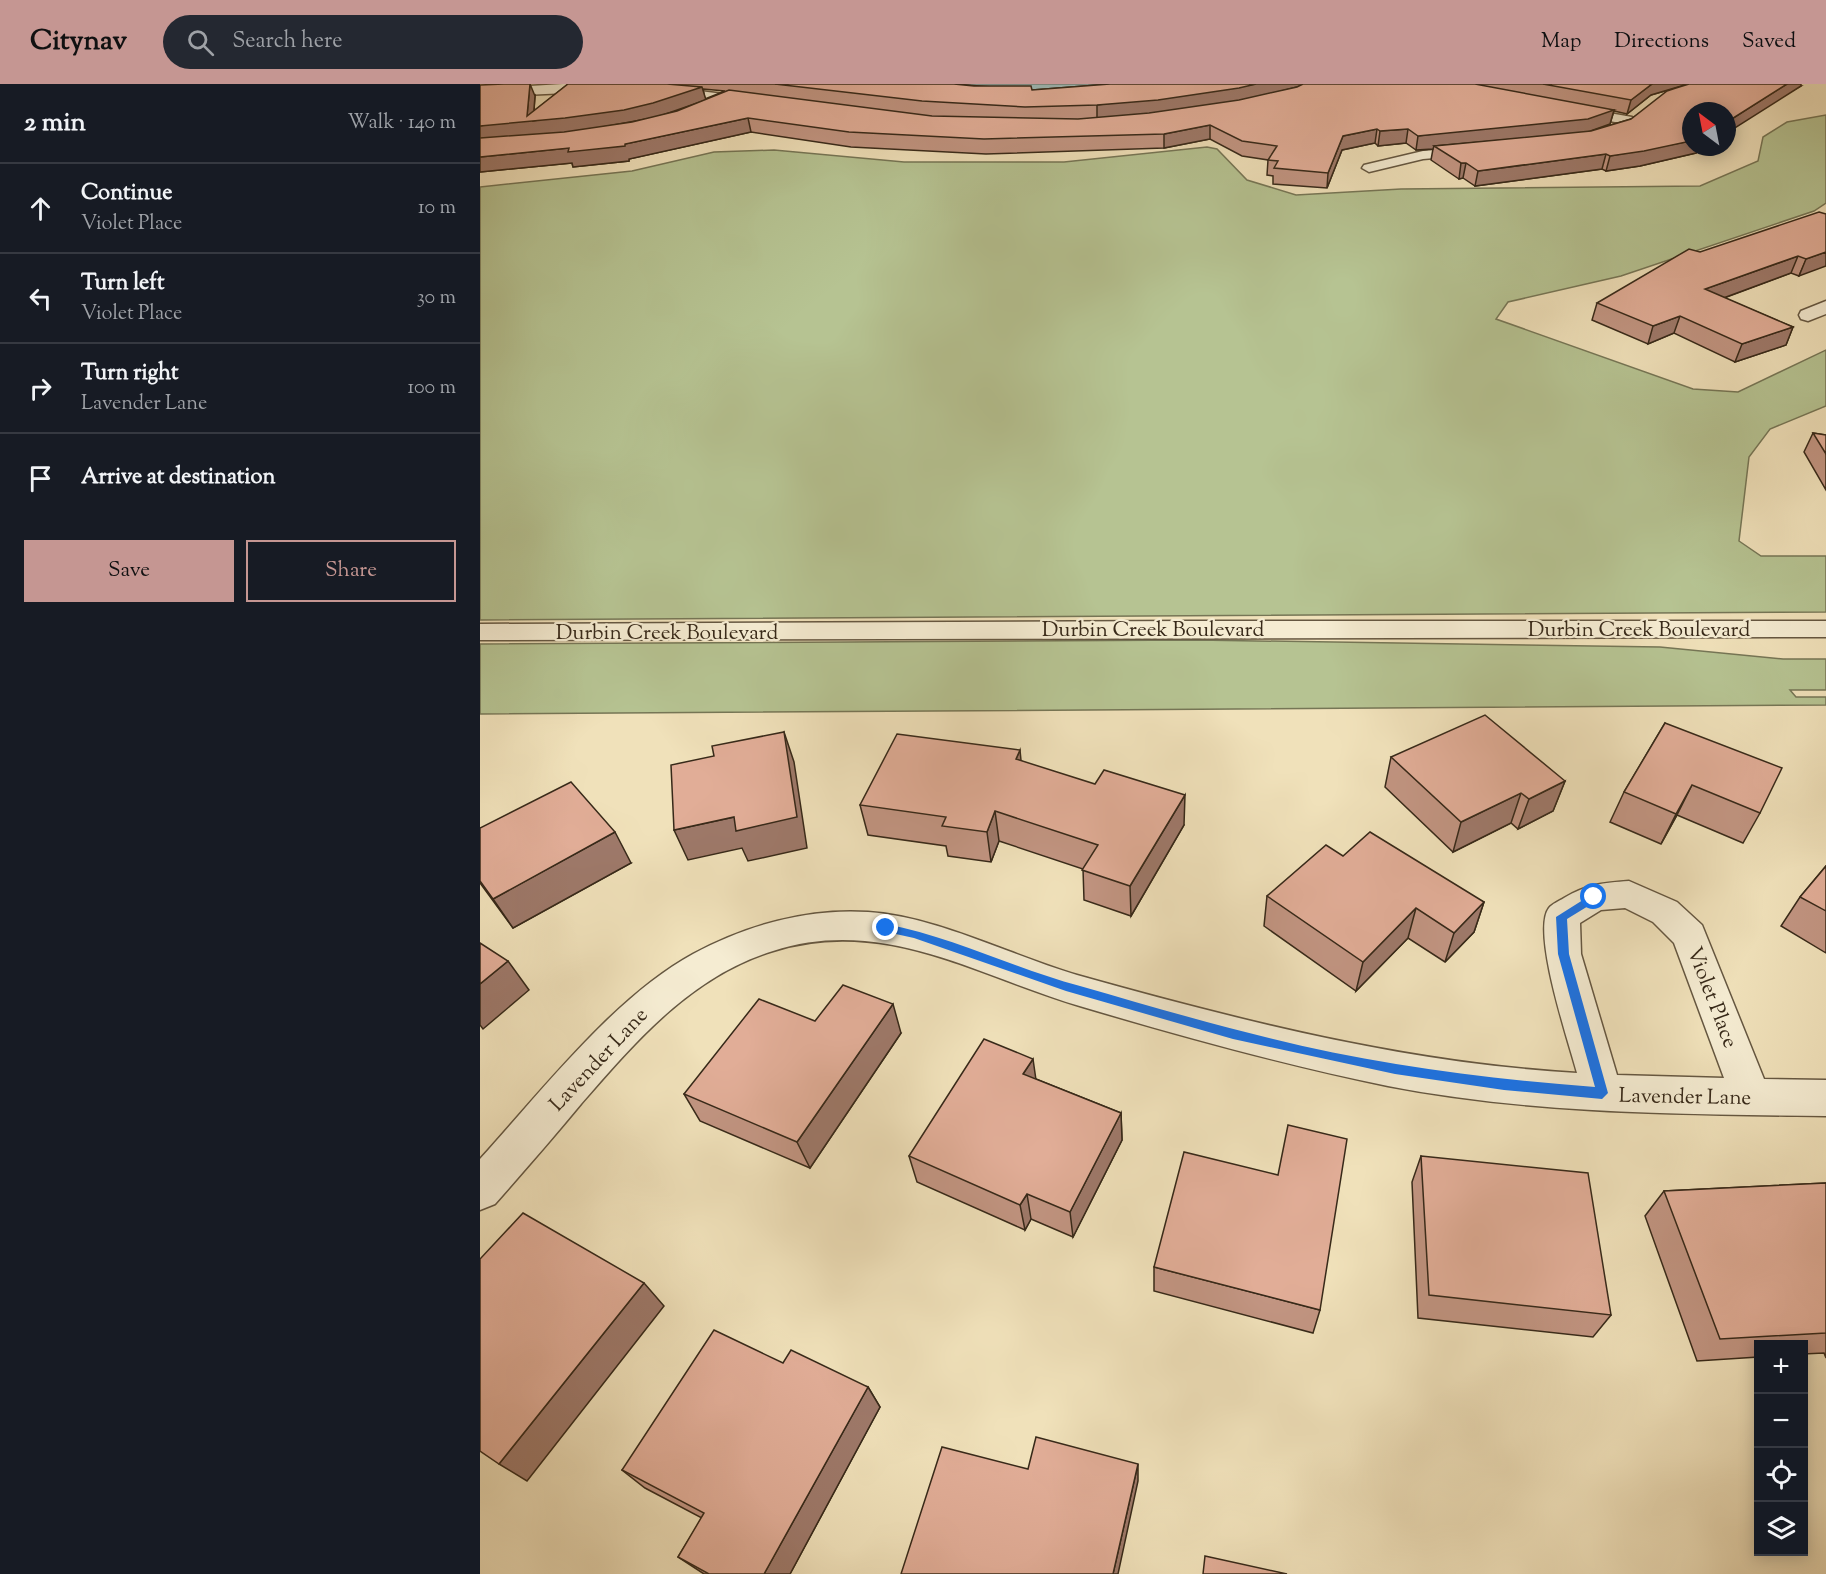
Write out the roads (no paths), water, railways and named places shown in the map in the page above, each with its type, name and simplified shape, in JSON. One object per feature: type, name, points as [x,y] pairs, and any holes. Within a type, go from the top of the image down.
[{"type":"street","points":[[480,93],[566,87],[620,87]]},
{"type":"street","points":[[642,88],[774,104]]},
{"type":"street","points":[[703,109],[728,99]]},
{"type":"street","points":[[1552,107],[1636,118],[1613,131]]},
{"type":"street","points":[[1369,168],[1423,155],[1487,150]]},
{"type":"street","points":[[1808,315],[1826,307]]},
{"type":"street","name":"Durbin Creek Boulevard","points":[[480,632],[1190,628],[1826,629]]},
{"type":"street","name":"Violet Place","points":[[1602,1093],[1563,954],[1562,917],[1594,897],[1629,894],[1665,912],[1689,935],[1750,1097]]},
{"type":"street","name":"Lavender Lane","points":[[480,1190],[624,1026],[676,982],[704,964],[765,939],[826,927],[866,926],[914,934],[1066,987],[1222,1031],[1395,1069],[1504,1085],[1602,1093],[1826,1098]]},
{"type":"water","points":[[930,84],[1143,84],[1031,91]]}]
